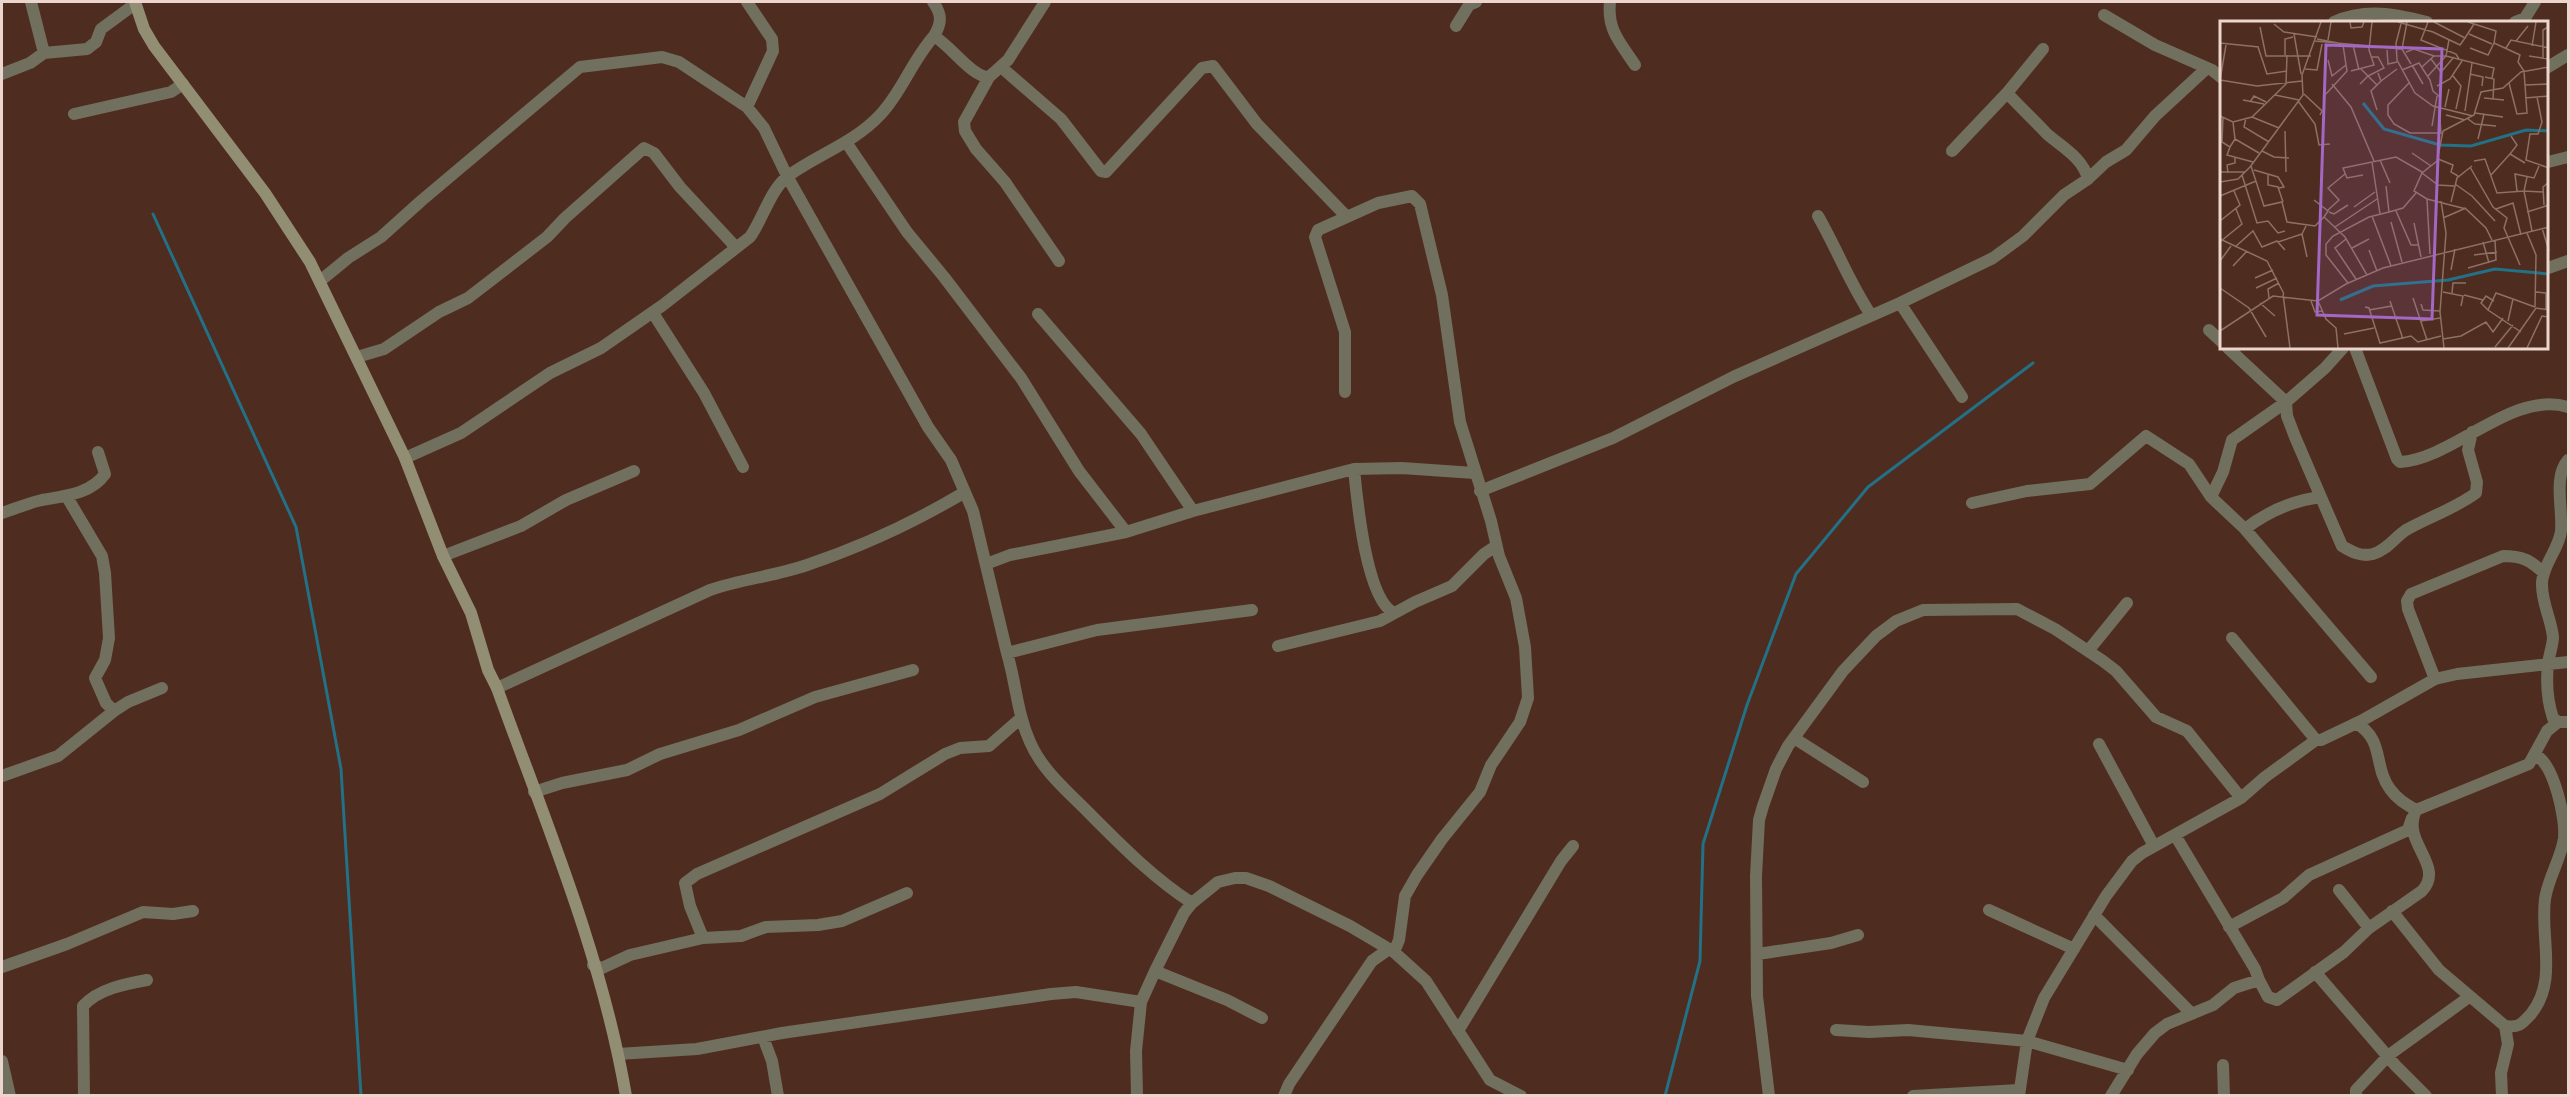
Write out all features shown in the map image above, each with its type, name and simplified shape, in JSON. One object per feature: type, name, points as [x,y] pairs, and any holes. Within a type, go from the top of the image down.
[{"type":"street","points":[[31,2],[44,53]]},
{"type":"street","points":[[747,2],[772,39],[773,51],[747,107]]},
{"type":"street","points":[[405,458],[461,433],[550,373],[601,348],[653,313],[750,237],[760,223],[778,186],[787,176],[846,142],[880,115],[899,89],[914,60],[941,26],[940,11],[933,2]]},
{"type":"street","points":[[1046,2],[1008,60],[988,76],[964,122],[965,131],[976,148],[1005,182],[1059,261]]},
{"type":"street","points":[[1456,26],[1470,5],[1476,2]]},
{"type":"street","points":[[1610,2],[1609,19],[1612,29],[1635,64]]},
{"type":"street","points":[[2518,21],[2525,18],[2535,2]]},
{"type":"street","points":[[2,74],[30,63],[44,53],[87,49],[96,42],[101,29],[135,3],[154,46],[265,193],[320,281],[405,458],[443,556],[471,613],[488,670],[497,688],[593,965],[610,1018],[626,1095]]},
{"type":"street","points":[[2337,21],[2352,15],[2384,13],[2423,21]]},
{"type":"street","points":[[2104,15],[2155,45],[2207,68],[2220,77]]},
{"type":"street","points":[[934,36],[946,44],[976,74],[988,76]]},
{"type":"street","points":[[1952,151],[2007,93],[2043,49]]},
{"type":"street","points":[[2549,66],[2568,55]]},
{"type":"street","points":[[320,281],[348,258],[381,237],[580,67],[663,57],[679,62],[747,107],[764,128],[787,176],[928,427],[951,460],[973,511],[1021,718],[1031,744],[1053,777],[1126,851],[1175,892],[1192,903]]},
{"type":"street","points":[[1001,67],[1061,119],[1101,171],[1106,172],[1202,68],[1213,66],[1257,124],[1347,217]]},
{"type":"street","points":[[1480,491],[1613,438],[1733,377],[1900,303],[1993,258],[2023,236],[2048,209],[2088,179],[2106,162],[2126,150],[2155,116],[2207,68]]},
{"type":"street","points":[[74,114],[171,92],[183,84]]},
{"type":"street","points":[[2007,93],[2078,160],[2086,170],[2088,179]]},
{"type":"street","points":[[846,142],[907,232],[1014,370],[1079,471],[1126,532]]},
{"type":"street","points":[[357,357],[384,349],[439,312],[468,298],[547,237],[565,218],[644,148],[654,153],[680,187],[732,243],[734,249]]},
{"type":"street","points":[[2549,162],[2568,157]]},
{"type":"street","points":[[1284,1095],[1289,1084],[1372,961],[1392,950],[1398,940],[1405,896],[1442,839],[1480,792],[1491,765],[1526,708],[1527,676],[1518,611],[1496,546],[1491,521],[1460,422],[1444,307],[1420,204],[1412,196],[1378,204],[1347,217],[1318,230],[1315,237],[1338,303],[1345,332],[1346,392]]},
{"type":"street","points":[[1818,216],[1840,255],[1856,293],[1871,315]]},
{"type":"street","points":[[2549,266],[2568,261]]},
{"type":"street","points":[[1900,303],[1962,398]]},
{"type":"street","points":[[653,313],[704,393],[743,467]]},
{"type":"street","points":[[1038,315],[1141,434],[1193,511]]},
{"type":"street","points":[[2209,330],[2220,340]]},
{"type":"street","points":[[2230,350],[2286,402],[2287,416],[2295,437],[2342,546],[2362,555],[2373,554],[2386,548],[2406,531],[2462,503],[2476,493],[2477,482],[2468,450],[2472,432]]},
{"type":"street","points":[[2211,497],[2223,472],[2232,440],[2286,402],[2325,368],[2341,350]]},
{"type":"street","points":[[2356,350],[2398,461],[2411,460],[2446,446],[2472,432],[2539,404],[2558,404],[2568,407]]},
{"type":"street","points":[[1972,503],[2027,491],[2090,484],[2146,436],[2189,464],[2211,497],[2245,529],[2371,677]]},
{"type":"street","points":[[2,513],[67,496],[99,482],[105,474],[98,452]]},
{"type":"street","points":[[2229,927],[2283,898],[2309,875],[2408,830],[2415,813],[2493,777],[2529,764],[2542,738],[2558,722],[2547,693],[2548,665],[2553,638],[2543,600],[2544,573],[2549,556],[2564,533],[2558,479],[2568,460]]},
{"type":"street","points":[[986,564],[1010,555],[1126,532],[1193,511],[1354,469],[1402,468],[1474,472]]},
{"type":"street","points":[[1354,469],[1362,540],[1380,597],[1388,610],[1394,613]]},
{"type":"street","points":[[443,556],[504,533],[566,500],[634,471]]},
{"type":"street","points":[[497,688],[710,590],[730,583],[762,578],[808,565],[884,536],[965,492]]},
{"type":"street","points":[[67,496],[102,556],[109,638],[105,660],[95,678],[106,703],[114,711]]},
{"type":"street","points":[[2245,529],[2262,516],[2296,501],[2320,498]]},
{"type":"street","points":[[1278,646],[1370,625],[1452,586],[1484,554],[1496,546]]},
{"type":"street","points":[[2435,679],[2408,609],[2407,601],[2411,594],[2503,556],[2514,556],[2532,561],[2544,573]]},
{"type":"street","points":[[2088,651],[2127,603]]},
{"type":"street","points":[[1768,1095],[1757,996],[1756,876],[1759,819],[1776,769],[1794,738],[1843,671],[1876,636],[1896,621],[1923,610],[2017,609],[2055,629],[2116,671],[2156,717],[2187,731],[2241,798]]},
{"type":"street","points":[[1007,653],[1097,630],[1252,610]]},
{"type":"street","points":[[2232,638],[2316,740]]},
{"type":"street","points":[[1913,1095],[2019,1093],[2027,1041],[2044,998],[2094,915],[2132,861],[2154,846],[2241,798],[2265,777],[2316,740],[2356,723],[2435,679],[2457,674],[2568,662]]},
{"type":"street","points":[[534,792],[562,783],[627,770],[660,754],[749,726],[807,700],[913,670]]},
{"type":"street","points":[[2,776],[58,756],[114,711],[162,687]]},
{"type":"street","points":[[703,938],[690,906],[685,883],[697,873],[880,794],[945,754],[960,748],[989,746],[1021,718]]},
{"type":"street","points":[[2356,723],[2370,732],[2391,791],[2415,813]]},
{"type":"street","points":[[1794,738],[1863,782]]},
{"type":"street","points":[[2099,744],[2154,846]]},
{"type":"street","points":[[2392,911],[2439,970],[2469,997],[2505,1026],[2516,1028],[2522,1025],[2540,1002],[2545,987],[2546,953],[2543,938],[2545,898],[2564,836],[2564,825],[2553,778],[2540,757],[2535,755]]},
{"type":"street","points":[[2175,835],[2255,969],[2268,997],[2277,1000],[2344,951],[2368,928],[2422,891],[2431,879],[2412,827],[2415,813]]},
{"type":"street","points":[[1458,1031],[1561,861],[1573,846]]},
{"type":"street","points":[[1137,1095],[1136,1051],[1141,1002],[1184,913],[1192,903],[1218,882],[1246,878],[1269,886],[1350,926],[1392,950],[1426,981],[1490,1080],[1521,1095]]},
{"type":"street","points":[[2339,890],[2368,928]]},
{"type":"street","points":[[593,965],[602,968],[630,955],[703,938],[741,936],[766,927],[818,925],[842,921],[881,906],[907,892]]},
{"type":"street","points":[[1989,910],[2074,949]]},
{"type":"street","points":[[2,967],[77,940],[143,912],[173,914],[193,911]]},
{"type":"street","points":[[2094,915],[2192,1014]]},
{"type":"street","points":[[1758,954],[1831,943],[1858,935]]},
{"type":"street","points":[[1155,971],[1227,1000],[1262,1018]]},
{"type":"street","points":[[2315,972],[2389,1055],[2396,1066],[2426,1095]]},
{"type":"street","points":[[84,1095],[83,1006],[90,998],[113,988],[147,980]]},
{"type":"street","points":[[2111,1095],[2137,1054],[2155,1033],[2167,1024],[2213,1005],[2234,988],[2259,980]]},
{"type":"street","points":[[618,1054],[697,1049],[762,1037],[1052,994],[1076,992],[1141,1002]]},
{"type":"street","points":[[2356,1095],[2356,1090],[2389,1055],[2469,997]]},
{"type":"street","points":[[2502,1095],[2501,1073],[2508,1044],[2505,1026]]},
{"type":"street","points":[[1836,1030],[1869,1032],[1908,1029],[2027,1041],[2128,1070]]},
{"type":"street","points":[[762,1037],[772,1061],[778,1095]]},
{"type":"street","points":[[2,1061],[10,1095]]},
{"type":"street","points":[[2223,1065],[2224,1095]]},
{"type":"waterway","points":[[153,214],[296,527],[341,769],[361,1096]]},
{"type":"waterway","points":[[1665,1096],[1700,961],[1703,844],[1747,705],[1796,574],[1868,487],[2033,363]]}]
